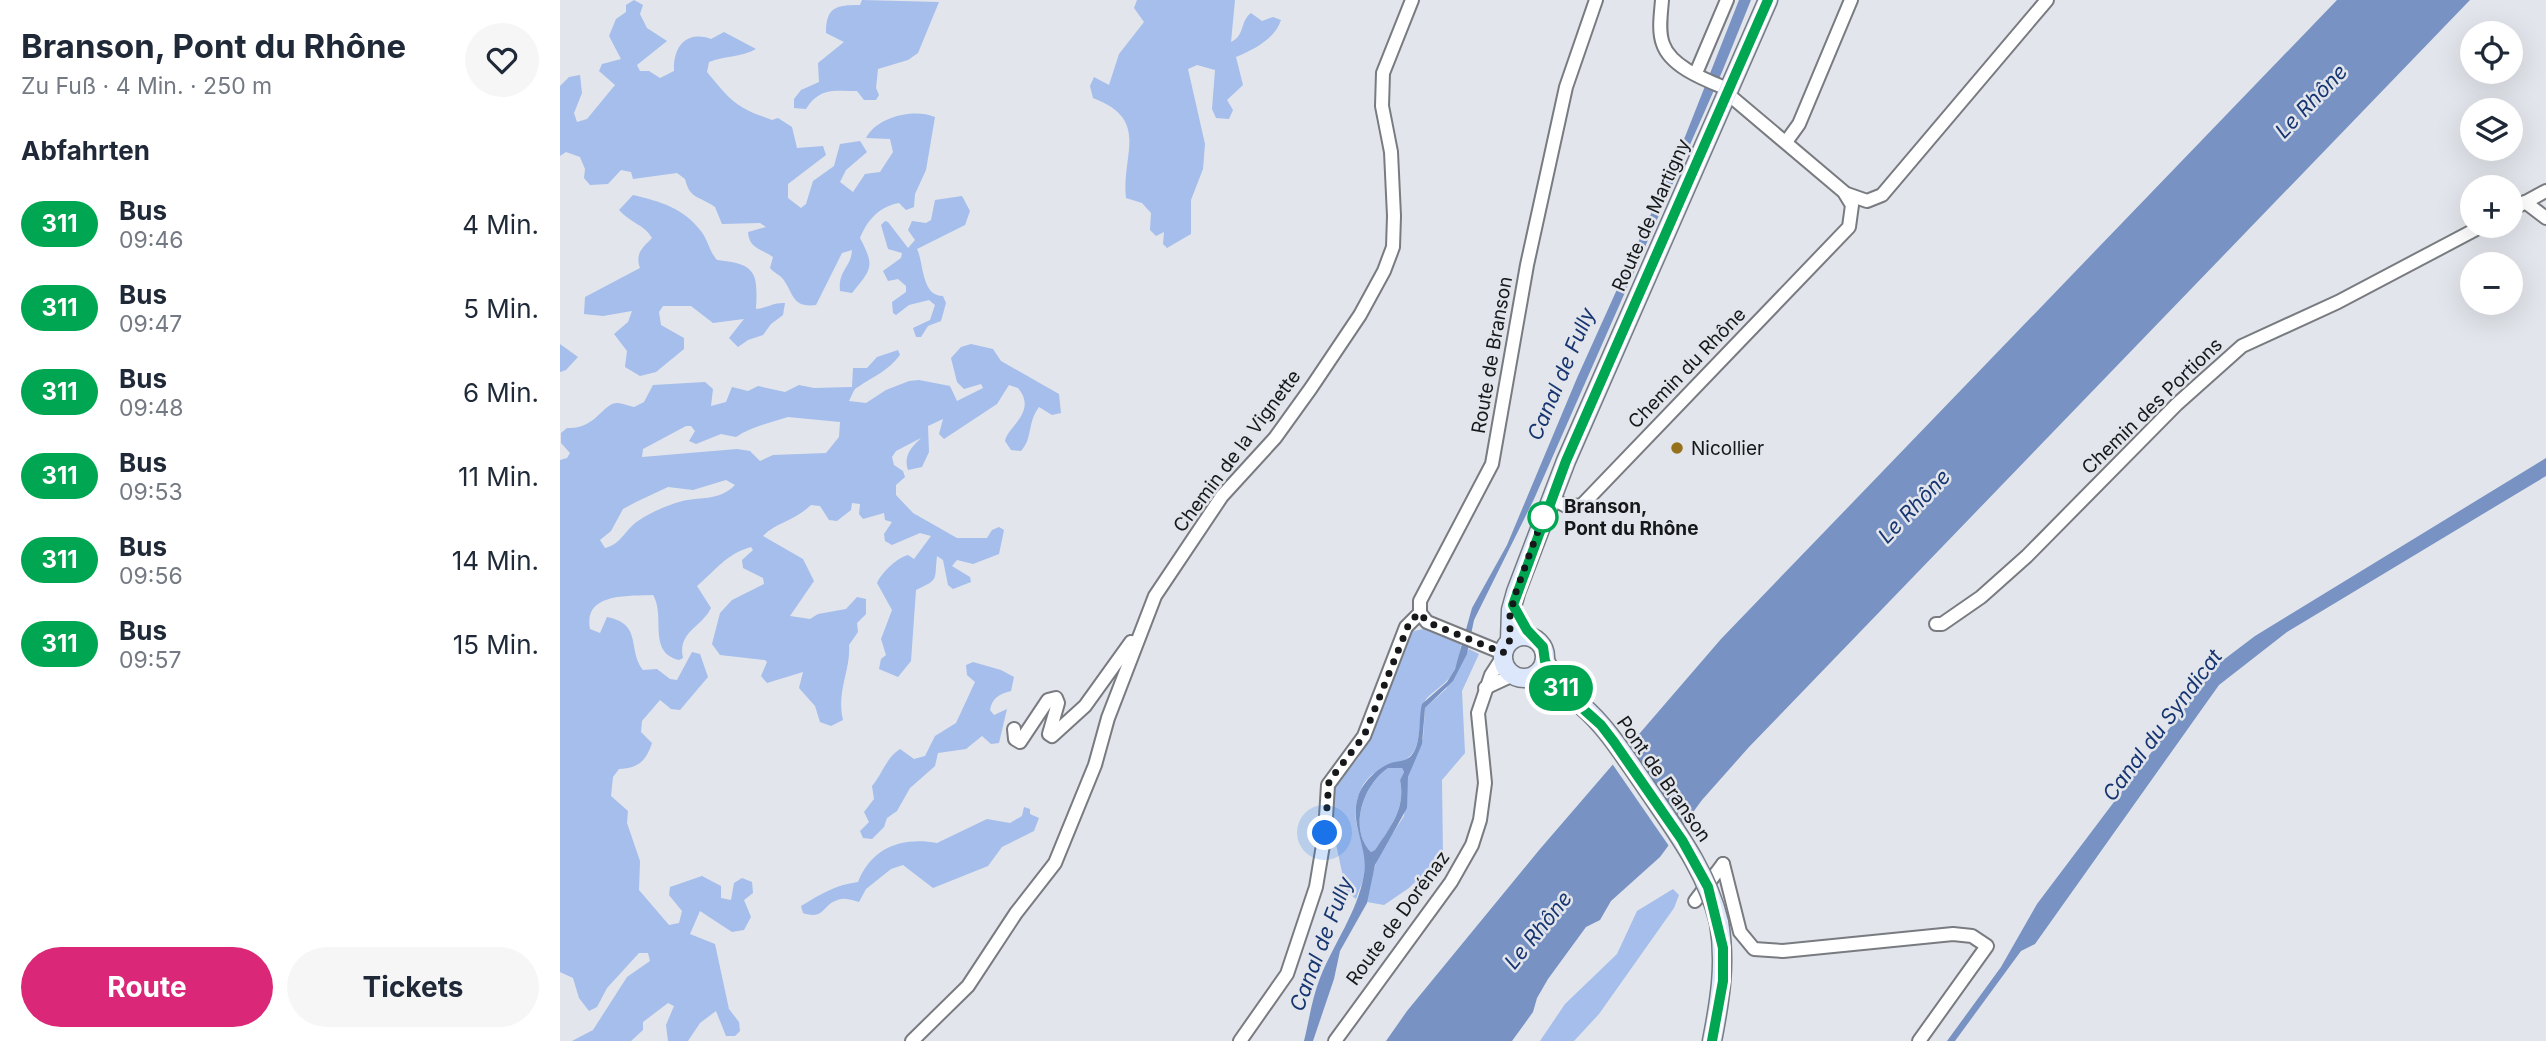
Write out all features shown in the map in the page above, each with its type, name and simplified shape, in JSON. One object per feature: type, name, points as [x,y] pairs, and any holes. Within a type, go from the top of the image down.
[{"type":"main road","name":"Route de Martigny","points":[[1500,650],[1551,498],[1726,90],[1768,0]]},
{"type":"main road","points":[[1513,605],[1533,637],[1543,647],[1545,661],[1561,689]]},
{"type":"main road","points":[[1533,637],[1521,636],[1500,650],[1506,668],[1561,689]]},
{"type":"main road","points":[[1522,676],[1540,671],[1545,661]]},
{"type":"main road","name":"Pont de Branson","points":[[1561,689],[1581,705],[1614,742],[1690,852],[1708,887],[1719,922],[1723,981],[1712,1041]]},
{"type":"street","name":"Chemin de la Vignette","points":[[912,1041],[968,986],[1016,913],[1061,853],[1154,596],[1222,496],[1275,438],[1360,315],[1384,271],[1393,247],[1394,216],[1391,152],[1382,106],[1383,73],[1412,0]]},
{"type":"street","name":"Route de Branson","points":[[1240,1041],[1275,995],[1290,965],[1316,887],[1329,781],[1364,736],[1406,627],[1420,613],[1425,590],[1480,492],[1492,464],[1527,265],[1566,87],[1596,0]]},
{"type":"street","points":[[1662,0],[1662,44],[1679,65],[1726,90],[1844,192],[1867,201],[1882,195],[2047,0]]},
{"type":"street","points":[[1699,75],[1727,0]]},
{"type":"street","points":[[1786,142],[1799,124],[1851,0]]},
{"type":"street","points":[[2546,191],[2525,202],[2546,218]]},
{"type":"street","name":"Chemin du Rhône","points":[[1551,498],[1568,507],[1582,505],[1844,233],[1853,211],[1844,192]]},
{"type":"street","name":"Chemin des Portions","points":[[1936,624],[1942,624],[1981,597],[2027,556],[2177,404],[2242,346],[2338,302],[2460,238]]},
{"type":"street","points":[[1420,613],[1427,622],[1500,650]]},
{"type":"street","points":[[1014,729],[1015,739],[1020,742],[1048,701],[1056,698],[1058,703],[1049,734],[1052,736],[1085,706],[1141,626]]},
{"type":"street","name":"Route de Dorénaz","points":[[1335,1041],[1451,882],[1472,845],[1484,802],[1484,769],[1477,724],[1485,688],[1500,650]]},
{"type":"street","points":[[1485,688],[1522,676]]},
{"type":"street","points":[[1695,901],[1723,864],[1742,937],[1751,947],[1763,951],[1953,934],[1978,938],[1987,946],[1919,1041]]},
{"type":"shaded area","points":[[634,0],[643,5],[640,14],[647,28],[667,41],[637,65],[640,71],[649,71],[660,78],[674,71],[679,48],[688,39],[695,37],[711,39],[724,32],[756,49],[709,62],[707,72],[729,97],[742,107],[772,120],[778,118],[792,127],[797,148],[823,146],[826,155],[788,184],[788,198],[801,208],[806,204],[813,181],[834,166],[840,144],[860,141],[867,152],[846,170],[840,182],[853,192],[865,174],[880,172],[893,152],[890,139],[866,138],[871,131],[896,116],[926,114],[935,117],[926,170],[915,194],[914,207],[906,210],[899,203],[892,205],[880,211],[867,225],[860,238],[868,255],[869,267],[852,293],[840,291],[840,284],[852,250],[842,253],[816,305],[802,304],[795,299],[782,278],[770,268],[773,257],[751,242],[748,232],[766,227],[760,223],[722,224],[715,207],[693,194],[685,179],[677,173],[633,179],[631,172],[621,170],[608,184],[590,185],[584,178],[585,169],[580,157],[566,152],[560,156],[560,86],[569,77],[580,75],[582,93],[574,113],[577,122],[587,119],[615,85],[599,71],[602,64],[621,59],[609,36],[616,19],[626,12],[626,5]]},
{"type":"shaded area","points":[[862,0],[939,2],[918,53],[908,60],[878,69],[876,88],[879,95],[876,100],[864,100],[857,91],[834,91],[817,97],[806,109],[794,108],[794,99],[801,90],[819,82],[818,63],[844,42],[826,33],[830,13],[839,7],[860,5]]},
{"type":"shaded area","points":[[1137,0],[1235,0],[1231,42],[1238,36],[1251,13],[1262,21],[1273,17],[1281,20],[1269,38],[1236,57],[1243,85],[1227,100],[1233,110],[1229,119],[1216,118],[1212,109],[1215,70],[1197,65],[1188,69],[1205,144],[1203,169],[1191,200],[1191,234],[1167,248],[1163,244],[1164,232],[1156,236],[1150,230],[1151,213],[1142,203],[1126,198],[1128,128],[1122,117],[1111,107],[1093,98],[1090,86],[1094,77],[1109,85],[1119,54],[1144,22],[1134,8]]},
{"type":"shaded area","points":[[633,195],[662,203],[686,216],[701,231],[717,260],[740,264],[752,272],[756,286],[756,309],[785,303],[783,315],[771,324],[763,335],[738,347],[729,338],[744,319],[713,323],[691,306],[663,306],[659,312],[661,325],[684,338],[684,349],[656,372],[640,376],[625,367],[627,351],[614,334],[628,322],[632,311],[603,316],[584,314],[585,297],[640,268],[639,255],[652,238],[619,210]]},
{"type":"shaded area","points":[[962,196],[970,211],[965,225],[917,249],[927,285],[936,295],[943,296],[946,303],[941,321],[928,326],[921,337],[916,337],[913,328],[930,320],[935,305],[929,300],[909,305],[896,315],[893,313],[892,302],[906,292],[906,286],[898,279],[888,281],[883,271],[901,258],[902,253],[888,249],[881,225],[885,221],[888,222],[908,248],[915,240],[908,230],[912,221],[926,223],[931,220],[935,200]]},
{"type":"shaded area","points":[[560,344],[578,357],[566,370],[560,372]]},
{"type":"shaded area","points":[[971,344],[993,349],[1001,361],[1059,394],[1061,413],[1052,415],[1039,407],[1025,446],[1021,451],[1011,450],[1005,441],[1020,418],[1025,404],[1018,388],[1009,385],[997,404],[944,439],[939,434],[943,419],[928,426],[929,452],[922,467],[908,470],[907,465],[909,452],[921,438],[896,451],[892,457],[894,465],[903,471],[905,477],[896,485],[896,495],[913,513],[957,538],[987,538],[992,530],[999,527],[1004,530],[999,554],[973,564],[957,560],[952,566],[970,577],[971,582],[953,589],[948,585],[943,560],[937,556],[934,578],[916,590],[911,661],[898,677],[879,669],[881,659],[886,655],[881,639],[892,610],[877,583],[886,570],[899,559],[908,555],[914,559],[931,536],[920,533],[892,545],[885,541],[884,534],[892,522],[885,520],[884,513],[863,519],[859,514],[860,504],[852,503],[851,510],[837,521],[829,520],[820,506],[811,505],[763,536],[803,559],[814,581],[790,616],[810,619],[818,614],[846,609],[857,597],[866,599],[866,614],[857,623],[858,632],[849,645],[841,700],[843,720],[831,726],[820,722],[815,706],[799,688],[803,672],[767,683],[761,676],[767,662],[765,660],[720,655],[712,644],[720,613],[732,600],[764,584],[763,578],[743,568],[742,560],[753,550],[751,547],[728,558],[697,586],[711,608],[687,636],[682,649],[683,658],[679,660],[663,650],[657,604],[653,595],[609,599],[593,609],[590,629],[600,633],[607,617],[626,625],[643,670],[657,669],[670,679],[677,680],[692,652],[700,654],[708,677],[680,710],[671,709],[660,700],[642,721],[641,732],[652,743],[647,755],[637,765],[619,769],[613,777],[611,796],[628,811],[627,823],[640,861],[639,890],[669,925],[679,923],[682,911],[669,895],[670,887],[702,876],[721,886],[721,898],[731,900],[734,883],[742,878],[752,882],[753,893],[744,900],[751,917],[744,930],[732,932],[700,911],[690,934],[715,944],[729,1009],[739,1022],[740,1031],[735,1036],[726,1036],[716,1011],[700,1023],[688,1041],[668,1041],[666,1025],[674,1006],[668,1003],[643,1022],[643,1030],[631,1041],[572,1041],[593,1030],[627,977],[650,961],[648,953],[639,953],[607,988],[597,1007],[589,1011],[579,998],[573,978],[560,972],[560,460],[567,458],[570,453],[561,443],[561,433],[567,428],[585,425],[612,404],[634,407],[644,402],[653,385],[705,382],[713,389],[711,406],[726,402],[732,387],[748,391],[758,386],[785,392],[799,385],[814,388],[852,387],[853,368],[867,368],[877,357],[898,350],[900,355],[895,361],[856,388],[849,401],[866,403],[886,390],[919,380],[950,386],[957,401],[983,388],[981,384],[964,389],[957,382],[951,358],[961,347]],"holes":[[[788,417],[840,422],[839,437],[826,453],[773,455],[760,461],[750,451],[737,449],[642,457],[643,449],[686,426],[691,426],[695,431],[689,441],[696,444],[721,434],[736,437],[755,427]],[[726,480],[735,485],[722,494],[686,500],[655,511],[634,524],[618,541],[605,548],[600,540],[611,531],[623,509],[636,502],[668,487],[693,490]]]},
{"type":"shaded area","points":[[1423,629],[1461,644],[1459,656],[1450,677],[1425,701],[1414,752],[1403,761],[1372,775],[1361,789],[1355,816],[1367,862],[1356,899],[1346,891],[1329,811],[1334,787],[1359,757],[1409,632]]},
{"type":"shaded area","points":[[1469,649],[1479,654],[1462,691],[1465,753],[1442,780],[1443,855],[1409,888],[1384,905],[1367,902],[1369,885],[1379,854],[1404,816],[1408,777],[1423,738],[1425,708],[1446,689]]},
{"type":"shaded area","points":[[973,662],[1001,670],[1014,677],[1011,691],[997,697],[990,710],[994,715],[1007,709],[999,743],[991,744],[982,736],[966,749],[938,753],[935,766],[910,788],[897,811],[887,818],[884,827],[872,839],[863,838],[860,831],[869,822],[864,812],[874,799],[872,786],[891,757],[900,749],[914,759],[925,756],[935,736],[956,723],[975,682],[967,675],[966,665]]},
{"type":"shaded area","points":[[1388,768],[1402,768],[1404,772],[1400,780],[1401,800],[1391,825],[1371,852],[1360,832],[1362,808],[1372,785]]},
{"type":"shaded area","points":[[1024,807],[1039,818],[1034,831],[1002,847],[988,866],[933,888],[903,865],[891,869],[866,889],[859,902],[842,899],[816,915],[803,913],[801,906],[815,898],[835,888],[858,882],[871,860],[890,847],[900,843],[937,843],[987,819],[1010,823],[1022,816]]},
{"type":"shaded area","points":[[1673,889],[1679,895],[1674,908],[1599,1014],[1574,1041],[1540,1041],[1565,1004],[1617,954],[1637,911]]},
{"type":"water","name":"Canal de Fully","points":[[1739,0],[1751,0],[1722,72],[1534,499],[1474,620],[1467,654],[1453,681],[1425,708],[1422,744],[1408,777],[1407,808],[1375,865],[1367,903],[1340,951],[1334,979],[1313,1041],[1304,1041],[1317,986],[1361,889],[1365,865],[1356,817],[1360,792],[1380,768],[1411,756],[1418,738],[1422,704],[1447,682],[1455,669],[1472,608],[1507,545],[1577,378],[1679,152]],"holes":[[[1388,768],[1402,768],[1404,772],[1400,780],[1399,809],[1375,850],[1371,852],[1360,832],[1366,796],[1379,776]]]},
{"type":"water","name":"Le Rhône","points":[[2337,0],[2470,0],[1749,747],[1702,800],[1660,857],[1611,901],[1600,920],[1586,927],[1548,979],[1537,998],[1533,1012],[1512,1041],[1386,1041],[1407,1011],[1540,849],[1721,639]]},
{"type":"water","name":"Canal du Syndicat","points":[[2546,458],[2546,476],[2287,632],[2219,685],[2035,944],[2021,951],[1955,1041],[1947,1041],[2001,967],[2037,904],[2218,664],[2255,636]]},
{"type":"pier","points":[[1626,744],[1685,829],[1671,849],[1611,762]]},
{"type":"bus line","name":"311","points":[[1712,1041],[1724,967],[1719,922],[1708,887],[1697,863],[1614,742],[1586,709],[1561,689],[1545,661],[1543,647],[1527,630],[1513,605],[1525,566],[1566,461],[1768,0]]},
{"type":"place","name":"Nicollier","points":[[1677,448]]},
{"type":"place","name":"Branson, Pont du Rhône","points":[[1543,517]]},
{"type":"route","points":[[1325,833],[1329,781],[1351,757],[1364,736],[1400,640],[1410,621],[1420,613],[1427,622],[1503,653],[1510,640],[1510,615],[1516,592],[1543,517]]}]
